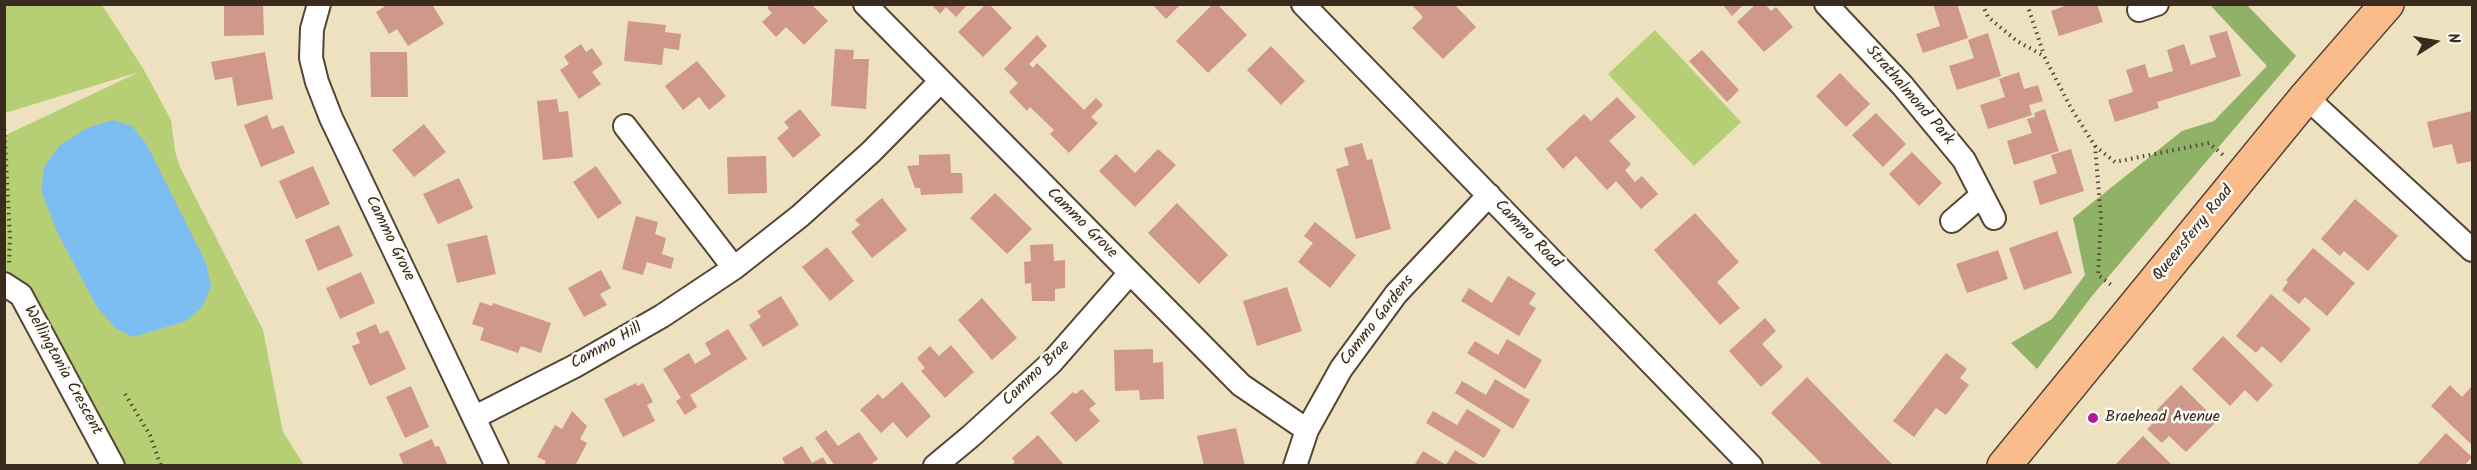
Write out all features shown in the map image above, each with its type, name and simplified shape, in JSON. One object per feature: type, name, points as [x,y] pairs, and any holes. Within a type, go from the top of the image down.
[{"type":"main road","name":"Queensferry Road","points":[[2004,465],[2306,97],[2387,4]]},
{"type":"street","name":"Cammo Grove","points":[[319,4],[312,29],[311,48],[317,82],[331,118],[498,465]]},
{"type":"street","name":"Cammo Grove","points":[[865,4],[1241,385],[1307,430]]},
{"type":"street","name":"Cammo Road","points":[[1303,4],[1751,465]]},
{"type":"street","name":"Strathalmond Park","points":[[1826,4],[1902,85],[1957,151],[1994,218]]},
{"type":"street","name":"Cammo Hill","points":[[475,417],[574,366],[652,321],[734,268],[800,216],[871,152],[941,81]]},
{"type":"street","points":[[2306,97],[2472,250]]},
{"type":"street","points":[[626,125],[734,268]]},
{"type":"street","name":"Cammo Gardens","points":[[1295,465],[1307,430],[1341,369],[1396,294],[1489,195]]},
{"type":"street","points":[[1952,221],[1982,195]]},
{"type":"street","name":"Cammo Brae","points":[[934,465],[971,436],[1051,363],[1130,273]]},
{"type":"street","name":"Wellingtonia Crescent","points":[[6,284],[21,295],[113,465]]},
{"type":"path","points":[[1982,4],[1988,17],[2017,41],[2044,56]]},
{"type":"path","points":[[2027,4],[2044,56],[2071,108],[2095,146],[2115,162],[2209,143],[2244,173]]},
{"type":"path","points":[[4,123],[10,238],[6,284]]},
{"type":"path","points":[[2095,146],[2101,218],[2098,275],[2136,304]]},
{"type":"path","points":[[125,394],[150,435],[161,465]]},
{"type":"green space","points":[[5,5],[102,5],[144,70],[171,120],[175,151],[180,167],[263,330],[283,432],[304,465],[122,465],[33,291],[5,270],[4,136],[139,72],[5,113]]},
{"type":"green space","points":[[2210,5],[2247,5],[2296,56],[2092,296],[2037,369],[2011,343],[2052,319],[2085,275],[2073,218],[2182,131],[2214,121],[2267,66]]},
{"type":"green space","points":[[1655,30],[1741,122],[1694,166],[1608,74]]},
{"type":"water","points":[[113,120],[132,126],[147,145],[206,263],[211,286],[203,306],[186,321],[133,337],[116,329],[97,307],[58,234],[41,191],[44,167],[59,146],[87,128]]},
{"type":"building","points":[[224,4],[263,4],[264,35],[224,36]]},
{"type":"building","points":[[382,4],[436,4],[433,6],[444,24],[408,46],[397,29],[389,34],[376,12],[384,7]]},
{"type":"building","points":[[771,4],[811,4],[828,21],[804,45],[786,27],[776,37],[762,22],[772,13],[767,8]]},
{"type":"building","points":[[931,4],[968,4],[956,17],[946,7],[940,14]]},
{"type":"building","points":[[986,4],[989,4],[1012,28],[983,57],[958,32]]},
{"type":"building","points":[[1152,4],[1181,4],[1166,19]]},
{"type":"building","points":[[1213,4],[1217,4],[1247,35],[1208,73],[1176,41]]},
{"type":"building","points":[[1411,4],[1454,4],[1476,27],[1443,59],[1412,28],[1423,17]]},
{"type":"building","points":[[1722,4],[1744,4],[1732,16]]},
{"type":"building","points":[[1756,4],[1765,4],[1771,11],[1776,7],[1793,27],[1764,52],[1737,22]]},
{"type":"building","points":[[1933,4],[1957,4],[1968,38],[1923,53],[1916,34],[1940,26]]},
{"type":"building","points":[[2070,4],[2097,4],[2103,22],[2059,36],[2051,11]]},
{"type":"building","points":[[628,21],[666,25],[665,32],[681,34],[679,50],[664,48],[662,65],[624,61]]},
{"type":"building","points":[[2227,31],[2241,76],[2157,102],[2159,108],[2115,122],[2108,100],[2133,92],[2126,70],[2145,64],[2149,78],[2173,71],[2167,50],[2184,44],[2191,65],[2216,57],[2209,36]]},
{"type":"building","points":[[1988,33],[2001,76],[1957,90],[1949,66],[1974,58],[1968,40]]},
{"type":"building","points":[[1037,35],[1047,46],[1029,64],[1033,68],[1037,63],[1084,110],[1096,98],[1103,105],[1091,117],[1098,123],[1069,153],[1050,134],[1054,130],[1030,107],[1027,111],[1009,92],[1018,83],[1004,69]]},
{"type":"building","points":[[581,44],[586,52],[592,48],[603,64],[592,72],[601,84],[579,99],[560,70],[569,64],[564,56]]},
{"type":"building","points":[[1271,46],[1305,81],[1281,105],[1247,70]]},
{"type":"building","points":[[835,49],[854,50],[853,59],[869,59],[866,109],[831,106]]},
{"type":"building","points":[[1702,50],[1739,90],[1727,102],[1689,61]]},
{"type":"building","points":[[265,52],[273,99],[237,106],[232,77],[215,80],[211,62]]},
{"type":"building","points":[[370,52],[407,52],[408,97],[371,97]]},
{"type":"building","points":[[697,61],[726,96],[709,110],[699,97],[683,110],[665,86]]},
{"type":"building","points":[[2019,72],[2024,89],[2038,85],[2043,101],[2029,105],[2032,115],[1988,129],[1980,105],[2005,97],[1999,79]]},
{"type":"building","points":[[1840,73],[1870,104],[1846,127],[1816,96]]},
{"type":"building","points":[[1617,97],[1636,117],[1609,141],[1631,164],[1625,170],[1635,182],[1642,176],[1658,194],[1641,209],[1616,181],[1607,190],[1576,156],[1563,169],[1546,149],[1584,114],[1591,121]]},
{"type":"building","points":[[557,99],[559,112],[568,111],[573,157],[543,160],[537,101]]},
{"type":"building","points":[[800,109],[821,135],[793,158],[777,138],[789,128],[784,122]]},
{"type":"building","points":[[2045,109],[2059,151],[2014,165],[2007,141],[2032,133],[2027,119],[2035,117],[2034,113]]},
{"type":"building","points":[[2472,111],[2472,161],[2457,164],[2452,144],[2433,148],[2427,122]]},
{"type":"building","points":[[1876,113],[1906,144],[1883,167],[1852,135]]},
{"type":"building","points":[[267,115],[272,129],[283,125],[295,153],[261,167],[244,125]]},
{"type":"building","points":[[424,124],[446,152],[414,177],[392,150]]},
{"type":"building","points":[[1362,143],[1367,160],[1372,159],[1391,229],[1356,239],[1336,169],[1349,165],[1344,148]]},
{"type":"building","points":[[1158,149],[1176,165],[1135,207],[1099,171],[1116,154],[1135,173]]},
{"type":"building","points":[[2071,149],[2084,191],[2040,205],[2033,181],[2057,173],[2051,155]]},
{"type":"building","points":[[1912,152],[1942,183],[1919,206],[1889,174]]},
{"type":"building","points":[[950,154],[951,173],[962,173],[963,193],[921,195],[920,188],[915,188],[907,166],[919,165],[919,155]]},
{"type":"building","points":[[766,156],[767,193],[728,194],[727,157]]},
{"type":"building","points":[[313,166],[330,204],[296,219],[279,181]]},
{"type":"building","points":[[596,166],[622,203],[598,219],[573,182]]},
{"type":"building","points":[[459,178],[473,208],[438,224],[423,194]]},
{"type":"building","points":[[995,193],[1032,229],[1007,254],[970,218]]},
{"type":"building","points":[[882,198],[907,230],[872,258],[851,232],[860,225],[855,220]]},
{"type":"building","points":[[2355,199],[2398,236],[2368,271],[2344,251],[2340,256],[2321,239]]},
{"type":"building","points":[[1177,203],[1228,255],[1199,284],[1148,233]]},
{"type":"building","points":[[1695,213],[1739,262],[1717,282],[1740,308],[1720,325],[1654,250]]},
{"type":"building","points":[[636,216],[658,222],[655,234],[666,238],[662,254],[674,258],[671,269],[647,262],[643,275],[622,269]]},
{"type":"building","points":[[1315,222],[1356,255],[1330,288],[1298,262],[1313,243],[1304,236]]},
{"type":"building","points":[[339,225],[353,256],[318,271],[305,240]]},
{"type":"building","points":[[2057,231],[2072,273],[2024,290],[2009,248]]},
{"type":"building","points":[[487,235],[496,274],[457,283],[447,244]]},
{"type":"building","points":[[1053,244],[1054,261],[1065,260],[1065,288],[1055,289],[1055,301],[1032,301],[1031,283],[1025,284],[1024,262],[1031,261],[1030,245]]},
{"type":"building","points":[[827,247],[854,281],[830,301],[802,267]]},
{"type":"building","points":[[2313,248],[2355,283],[2327,316],[2305,297],[2299,304],[2282,290],[2288,282],[2286,280]]},
{"type":"building","points":[[1998,250],[2008,279],[1967,293],[1956,264]]},
{"type":"building","points":[[601,270],[611,288],[600,294],[607,305],[584,317],[568,288]]},
{"type":"building","points":[[361,272],[375,303],[340,319],[326,288]]},
{"type":"building","points":[[1508,276],[1536,293],[1529,304],[1536,308],[1519,336],[1461,301],[1469,288],[1492,303]]},
{"type":"building","points":[[1287,287],[1302,331],[1257,346],[1243,301]]},
{"type":"building","points":[[2271,294],[2311,329],[2281,363],[2262,346],[2256,353],[2236,336]]},
{"type":"building","points":[[781,296],[799,325],[763,347],[749,325],[761,317],[757,311]]},
{"type":"building","points":[[982,298],[1017,338],[992,360],[958,320]]},
{"type":"building","points":[[480,302],[492,306],[493,303],[551,323],[541,353],[521,346],[518,353],[480,340],[484,328],[472,324]]},
{"type":"building","points":[[1765,318],[1776,331],[1762,344],[1783,367],[1761,387],[1729,351]]},
{"type":"building","points":[[376,324],[380,334],[388,330],[406,369],[370,386],[352,346],[360,343],[356,333]]},
{"type":"building","points":[[728,329],[747,359],[690,395],[697,407],[685,415],[676,401],[681,398],[663,369],[689,353],[695,364],[711,354],[705,343]]},
{"type":"building","points":[[2223,336],[2273,385],[2257,402],[2245,390],[2230,406],[2192,369]]},
{"type":"building","points":[[1507,339],[1542,360],[1525,389],[1467,353],[1475,341],[1498,355]]},
{"type":"building","points":[[951,345],[974,372],[945,398],[921,371],[925,368],[917,358],[930,346],[939,356]]},
{"type":"building","points":[[1153,349],[1153,363],[1163,362],[1164,399],[1140,400],[1139,390],[1115,391],[1114,350]]},
{"type":"building","points":[[1946,353],[1967,369],[1960,378],[1969,385],[1946,415],[1936,408],[1914,437],[1893,421]]},
{"type":"building","points":[[1807,377],[1894,466],[1823,466],[1771,413]]},
{"type":"building","points":[[1495,379],[1530,400],[1513,429],[1455,393],[1462,381],[1486,395]]},
{"type":"building","points":[[902,382],[931,416],[907,438],[893,422],[881,433],[860,410],[878,394],[883,399]]},
{"type":"building","points":[[636,383],[637,386],[643,383],[653,402],[647,405],[655,421],[623,437],[604,399]]},
{"type":"building","points":[[2181,385],[2217,421],[2186,452],[2169,436],[2162,443],[2147,429],[2154,422],[2150,417]]},
{"type":"building","points":[[2450,385],[2462,397],[2472,386],[2472,445],[2431,406]]},
{"type":"building","points":[[411,386],[429,427],[405,438],[386,397]]},
{"type":"building","points":[[1082,389],[1096,404],[1089,409],[1100,421],[1076,442],[1050,413],[1073,392],[1076,394]]},
{"type":"building","points":[[1467,409],[1501,430],[1484,458],[1426,423],[1433,411],[1457,425]]},
{"type":"building","points":[[572,411],[587,426],[580,439],[587,443],[575,466],[543,466],[546,461],[537,457],[555,425],[562,429]]},
{"type":"building","points":[[1236,428],[1245,466],[1204,466],[1197,436]]},
{"type":"building","points":[[826,430],[838,446],[859,432],[878,459],[869,466],[835,466],[815,438]]},
{"type":"building","points":[[2446,433],[2472,457],[2464,466],[2416,466]]},
{"type":"building","points":[[1038,435],[1065,466],[1011,466],[1015,462],[1012,458]]},
{"type":"building","points":[[2143,436],[2173,466],[2114,466]]},
{"type":"building","points":[[432,439],[435,447],[439,446],[448,466],[404,466],[399,454]]},
{"type":"building","points":[[802,446],[812,463],[823,457],[828,466],[786,466],[782,458]]},
{"type":"building","points":[[1455,450],[1481,466],[1418,466],[1415,464],[1423,451],[1446,465]]},
{"type":"place","name":"Braehead Avenue","points":[[2093,418]]}]
